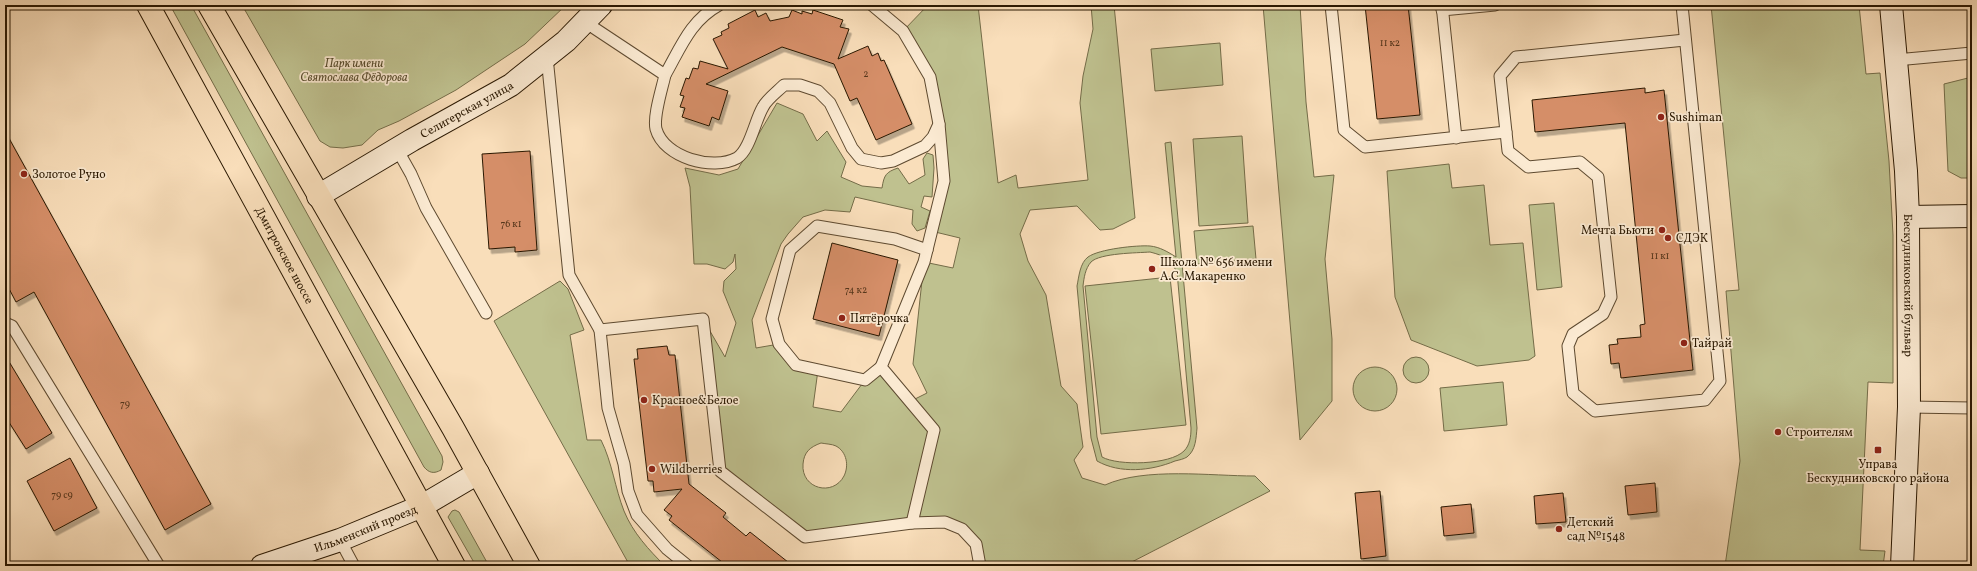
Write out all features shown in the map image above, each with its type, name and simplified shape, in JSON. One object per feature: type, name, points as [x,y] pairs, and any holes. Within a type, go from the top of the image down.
[{"type":"main road","name":"Дмитровское шоссе","points":[[148,5],[454,566]]},
{"type":"main road","points":[[209,5],[478,473],[529,566]]},
{"type":"street","name":"Селигерская улица","points":[[318,196],[511,84],[547,57],[601,5]]},
{"type":"street","name":"Бескудниковский бульвар","points":[[1891,5],[1906,171],[1908,217],[1908,407],[1902,566]]},
{"type":"street","points":[[1908,217],[1972,216]]},
{"type":"street","points":[[422,506],[478,473]]},
{"type":"street","name":"Ильменский проезд","points":[[262,566],[340,540],[422,506]]},
{"type":"lane","points":[[719,5],[706,13],[691,29],[665,75],[658,102],[656,129],[666,144],[682,157],[701,162],[721,163],[738,158],[748,143],[763,106],[784,85],[800,85],[818,91],[830,103],[852,148],[861,159],[881,163],[903,158],[925,146],[933,136],[939,124]]},
{"type":"lane","points":[[872,5],[903,30],[930,77],[939,124],[944,181],[927,250],[924,262],[882,366],[865,380],[796,365],[779,344],[772,319],[790,250],[817,226],[895,240],[927,250]]},
{"type":"lane","points":[[1331,5],[1344,130],[1364,147],[1506,132]]},
{"type":"lane","points":[[1456,138],[1442,8],[1495,5]]},
{"type":"lane","points":[[1682,5],[1720,381],[1705,400],[1596,411],[1573,393],[1568,346],[1573,334],[1603,314],[1611,297],[1598,177],[1580,162],[1528,167],[1508,151],[1500,76],[1516,57],[1685,40]]},
{"type":"lane","points":[[585,22],[665,75]]},
{"type":"lane","points":[[1896,60],[1972,52]]},
{"type":"lane","points":[[547,57],[569,275],[600,330],[608,408],[630,497],[637,515],[667,549],[688,566]]},
{"type":"lane","points":[[397,149],[411,174],[426,208],[486,313]]},
{"type":"lane","points":[[600,330],[704,318],[720,471],[805,538],[912,523],[945,522],[962,529],[976,544],[980,566]]},
{"type":"lane","points":[[5,323],[12,326],[159,566]]},
{"type":"lane","points":[[882,366],[934,430],[912,523]]},
{"type":"lane","points":[[1908,407],[1972,408]]},
{"type":"lane","points":[[340,540],[354,566]]},
{"type":"green space","points":[[170,5],[191,5],[442,456],[443,462],[441,470],[432,472],[428,471],[424,467]]},
{"type":"green space","name":"Парк имени Святослава Фёдорова","points":[[242,5],[566,5],[525,44],[456,90],[399,121],[378,130],[362,145],[343,148],[330,147],[320,141]]},
{"type":"green space","points":[[928,5],[978,5],[998,183],[1016,175],[1018,188],[1088,180],[1080,103],[1083,76],[1093,29],[1091,5],[1114,5],[1135,218],[1113,229],[1100,230],[1077,206],[1030,210],[1020,234],[1028,261],[1046,295],[1061,386],[1077,404],[1083,447],[1074,460],[1082,478],[1105,485],[1121,479],[1158,474],[1255,476],[1270,491],[1124,566],[980,566],[976,544],[945,522],[805,537],[720,471],[703,319],[725,357],[736,323],[723,291],[724,281],[736,269],[735,254],[733,262],[725,269],[707,264],[694,264],[690,187],[685,168],[719,175],[738,169],[777,103],[803,114],[817,141],[827,131],[846,162],[841,177],[862,186],[882,188],[886,175],[898,168],[909,184],[925,175],[923,159],[927,153],[933,155],[934,168],[932,197],[924,196],[921,207],[930,211],[925,228],[917,231],[912,224],[913,210],[855,197],[850,212],[825,210],[803,217],[781,244],[752,320],[756,348],[779,344],[796,365],[818,370],[813,407],[841,412],[865,380],[881,367],[911,401],[927,393],[913,364],[924,262],[953,268],[960,238],[931,231],[944,181],[930,77],[903,31]],"holes":[[[821,443],[834,445],[840,449],[845,455],[847,464],[846,472],[839,483],[826,488],[812,484],[804,473],[803,464],[806,453],[808,450]]]},
{"type":"green space","points":[[1263,5],[1300,5],[1306,102],[1314,177],[1334,175],[1325,259],[1332,339],[1332,401],[1300,440]]},
{"type":"green space","points":[[1711,5],[1859,5],[1866,74],[1880,73],[1889,161],[1893,235],[1893,383],[1868,382],[1860,550],[1885,551],[1883,566],[1725,566],[1740,461],[1726,291],[1739,290]]},
{"type":"green space","points":[[1220,43],[1223,85],[1155,91],[1151,49]]},
{"type":"green space","points":[[1972,77],[1972,178],[1961,178],[1948,171],[1944,84]]},
{"type":"green space","points":[[1242,136],[1248,223],[1199,226],[1193,139]]},
{"type":"green space","points":[[1171,142],[1197,428],[1195,444],[1192,451],[1186,458],[1146,469],[1136,470],[1116,468],[1097,461],[1091,438],[1077,286],[1083,263],[1093,254],[1128,247],[1150,246],[1161,249],[1176,257],[1165,143]],"holes":[[[1150,252],[1163,256],[1172,264],[1177,272],[1191,434],[1188,446],[1177,456],[1144,463],[1120,462],[1102,457],[1097,437],[1083,286],[1084,277],[1087,268],[1091,262],[1096,259],[1110,255]]]},
{"type":"green space","points":[[1449,164],[1452,188],[1484,185],[1490,245],[1523,243],[1535,356],[1529,360],[1477,366],[1411,340],[1395,297],[1387,171]]},
{"type":"green space","points":[[1554,203],[1562,287],[1537,290],[1529,205]]},
{"type":"green space","points":[[1253,226],[1256,259],[1197,264],[1194,231]]},
{"type":"green space","points":[[1170,277],[1186,425],[1101,434],[1085,286]]},
{"type":"green space","points":[[560,281],[568,289],[584,330],[570,335],[587,440],[601,440],[608,457],[624,511],[632,527],[653,554],[665,566],[630,566],[494,321]]},
{"type":"green space","points":[[1416,357],[1425,361],[1429,370],[1425,379],[1416,383],[1407,379],[1403,370],[1407,361]]},
{"type":"green space","points":[[1375,367],[1387,371],[1393,377],[1397,389],[1393,401],[1387,407],[1375,411],[1363,407],[1357,401],[1353,389],[1357,377],[1363,371]]},
{"type":"green space","points":[[1503,382],[1507,425],[1444,431],[1440,388]]},
{"type":"green space","points":[[455,510],[459,512],[489,566],[476,566],[448,517],[452,511]]},
{"type":"building","points":[[1365,5],[1408,5],[1420,115],[1377,119]]},
{"type":"building","points":[[755,10],[758,17],[766,13],[770,21],[789,17],[792,10],[802,14],[802,11],[812,14],[813,10],[843,20],[840,27],[849,29],[838,59],[868,46],[872,56],[878,53],[881,61],[884,60],[912,124],[876,140],[857,98],[850,101],[834,64],[782,47],[706,84],[728,91],[719,120],[712,117],[709,126],[682,117],[685,108],[680,107],[684,96],[680,95],[686,78],[689,79],[693,68],[698,69],[700,61],[728,69],[713,39],[722,35],[721,32],[729,28],[728,24]]},
{"type":"building","points":[[1645,88],[1645,93],[1664,90],[1693,370],[1621,378],[1619,363],[1611,364],[1609,345],[1618,344],[1617,339],[1641,337],[1640,325],[1645,324],[1625,123],[1535,132],[1532,100]]},
{"type":"building","points":[[5,131],[211,504],[165,530],[34,292],[16,302],[5,281]]},
{"type":"building","points":[[530,151],[537,250],[515,252],[515,247],[489,249],[482,154]]},
{"type":"building","points":[[832,243],[898,260],[879,336],[813,319]]},
{"type":"building","points":[[667,346],[669,355],[675,355],[689,484],[726,513],[723,517],[746,536],[750,532],[793,566],[727,566],[669,520],[672,516],[664,510],[682,489],[654,492],[653,481],[648,481],[634,359],[638,359],[637,349]]},
{"type":"building","points":[[5,355],[52,433],[26,449],[5,416]]},
{"type":"building","points":[[70,458],[97,508],[54,531],[27,481]]},
{"type":"building","points":[[1655,483],[1657,512],[1628,515],[1625,486]]},
{"type":"building","points":[[1380,491],[1386,556],[1361,559],[1355,493]]},
{"type":"building","points":[[1563,493],[1566,522],[1536,524],[1534,496]]},
{"type":"building","points":[[1471,504],[1474,533],[1444,536],[1441,507]]},
{"type":"place","name":"Sushiman","points":[[1661,117]]},
{"type":"place","name":"Золотое Руно","points":[[24,174]]},
{"type":"place","name":"Мечта Бьюти","points":[[1662,230]]},
{"type":"place","name":"СДЭК","points":[[1668,238]]},
{"type":"place","name":"Школа № 656 имени А.С. Макаренко","points":[[1152,269]]},
{"type":"place","name":"Пятёрочка","points":[[842,318]]},
{"type":"place","name":"Тайрай","points":[[1684,343]]},
{"type":"place","name":"Красное&Белое","points":[[644,400]]},
{"type":"place","name":"Строителям","points":[[1778,432]]},
{"type":"place","name":"Управа Бескудниковского района","points":[[1878,450]]},
{"type":"place","name":"Wildberries","points":[[652,469]]},
{"type":"place","name":"Детский сад №1548","points":[[1559,529]]}]
